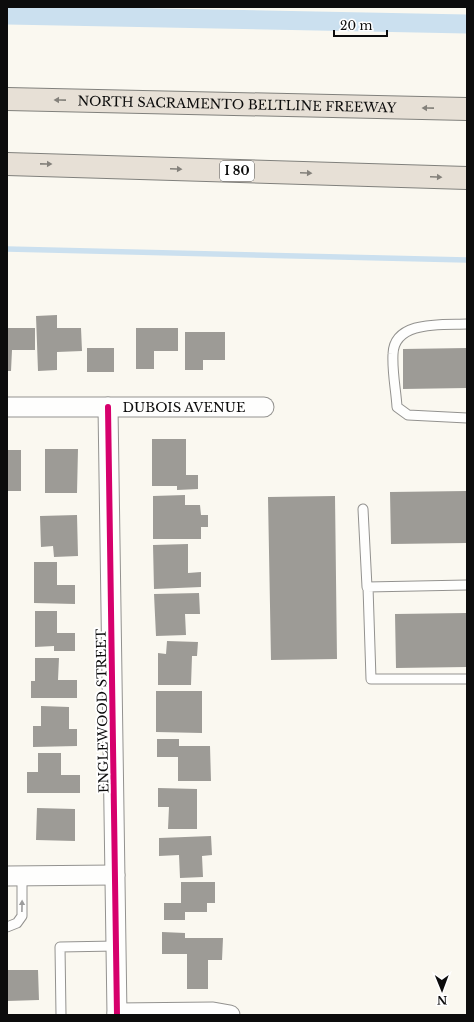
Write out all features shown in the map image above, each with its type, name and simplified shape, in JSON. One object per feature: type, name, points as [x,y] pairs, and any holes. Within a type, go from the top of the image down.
[{"type":"highway","name":"NORTH SACRAMENTO BELTLINE FREEWAY","points":[[7,99],[467,109]]},
{"type":"highway","name":"I 80","points":[[7,164],[467,178]]},
{"type":"street","name":"DUBOIS AVENUE","points":[[7,407],[264,407]]},
{"type":"street","name":"ENGLEWOOD STREET","points":[[108,407],[117,1014]]},
{"type":"street","points":[[15,876],[115,876]]},
{"type":"street","points":[[117,1014],[213,1012],[230,1015]]},
{"type":"lane","points":[[467,324],[419,327],[404,332],[395,343],[393,354],[397,407],[402,412],[408,416],[467,418]]},
{"type":"lane","points":[[363,509],[372,680],[467,679]]},
{"type":"lane","points":[[368,587],[467,586]]},
{"type":"lane","points":[[7,927],[17,923],[22,916],[15,876]]},
{"type":"lane","points":[[62,1015],[60,947],[116,946]]},
{"type":"building","points":[[57,315],[57,328],[81,328],[82,351],[57,352],[57,370],[38,371],[36,316]]},
{"type":"building","points":[[7,328],[35,328],[35,350],[12,350],[11,371],[7,371]]},
{"type":"building","points":[[136,328],[178,328],[178,351],[154,351],[154,369],[136,369]]},
{"type":"building","points":[[185,332],[225,332],[225,360],[203,360],[203,370],[185,370]]},
{"type":"building","points":[[87,348],[114,348],[114,372],[87,372]]},
{"type":"building","points":[[467,348],[467,388],[403,389],[403,349]]},
{"type":"building","points":[[152,439],[186,439],[186,475],[198,475],[198,489],[177,490],[177,486],[152,486]]},
{"type":"building","points":[[45,449],[78,449],[77,493],[45,493]]},
{"type":"building","points":[[7,450],[21,450],[21,491],[7,491]]},
{"type":"building","points":[[467,491],[467,543],[391,544],[390,492]]},
{"type":"building","points":[[185,495],[185,505],[200,505],[201,515],[208,515],[208,527],[201,527],[201,539],[153,539],[153,496]]},
{"type":"building","points":[[335,496],[337,659],[271,660],[268,497]]},
{"type":"building","points":[[77,515],[78,556],[54,557],[53,546],[41,547],[40,516]]},
{"type":"building","points":[[188,544],[188,573],[201,572],[201,587],[154,589],[153,545]]},
{"type":"building","points":[[34,562],[57,562],[57,585],[75,585],[75,604],[34,603]]},
{"type":"building","points":[[199,593],[200,614],[185,614],[186,635],[156,636],[154,594]]},
{"type":"building","points":[[35,611],[57,611],[57,633],[75,633],[75,651],[54,651],[54,646],[35,647]]},
{"type":"building","points":[[467,613],[467,667],[396,668],[395,614]]},
{"type":"building","points":[[167,641],[198,642],[197,656],[192,656],[191,685],[158,685],[158,653],[166,654]]},
{"type":"building","points":[[35,658],[59,658],[58,680],[77,680],[77,698],[31,698],[31,681],[35,681]]},
{"type":"building","points":[[156,691],[202,691],[202,733],[156,732]]},
{"type":"building","points":[[41,706],[69,707],[69,729],[77,729],[77,746],[33,747],[33,726],[41,726]]},
{"type":"building","points":[[157,739],[179,739],[179,746],[210,746],[211,781],[178,781],[178,757],[157,757]]},
{"type":"building","points":[[38,753],[61,753],[61,775],[80,775],[80,793],[27,793],[27,772],[38,772]]},
{"type":"building","points":[[158,788],[197,789],[197,829],[168,829],[169,807],[158,807]]},
{"type":"building","points":[[37,808],[75,809],[75,841],[36,840]]},
{"type":"building","points":[[211,836],[212,855],[202,856],[203,877],[180,878],[179,855],[159,856],[159,838]]},
{"type":"building","points":[[181,882],[215,882],[215,903],[207,903],[207,912],[185,912],[185,920],[164,920],[164,903],[181,903]]},
{"type":"building","points":[[162,932],[185,933],[185,938],[223,938],[222,960],[208,960],[208,989],[187,989],[187,954],[162,954]]},
{"type":"building","points":[[7,970],[38,970],[39,1000],[7,1001]]},
{"type":"waterway","points":[[7,15],[467,24]]},
{"type":"waterway","points":[[7,249],[467,260]]},
{"type":"cycle path","points":[[108,407],[117,1015]]}]
